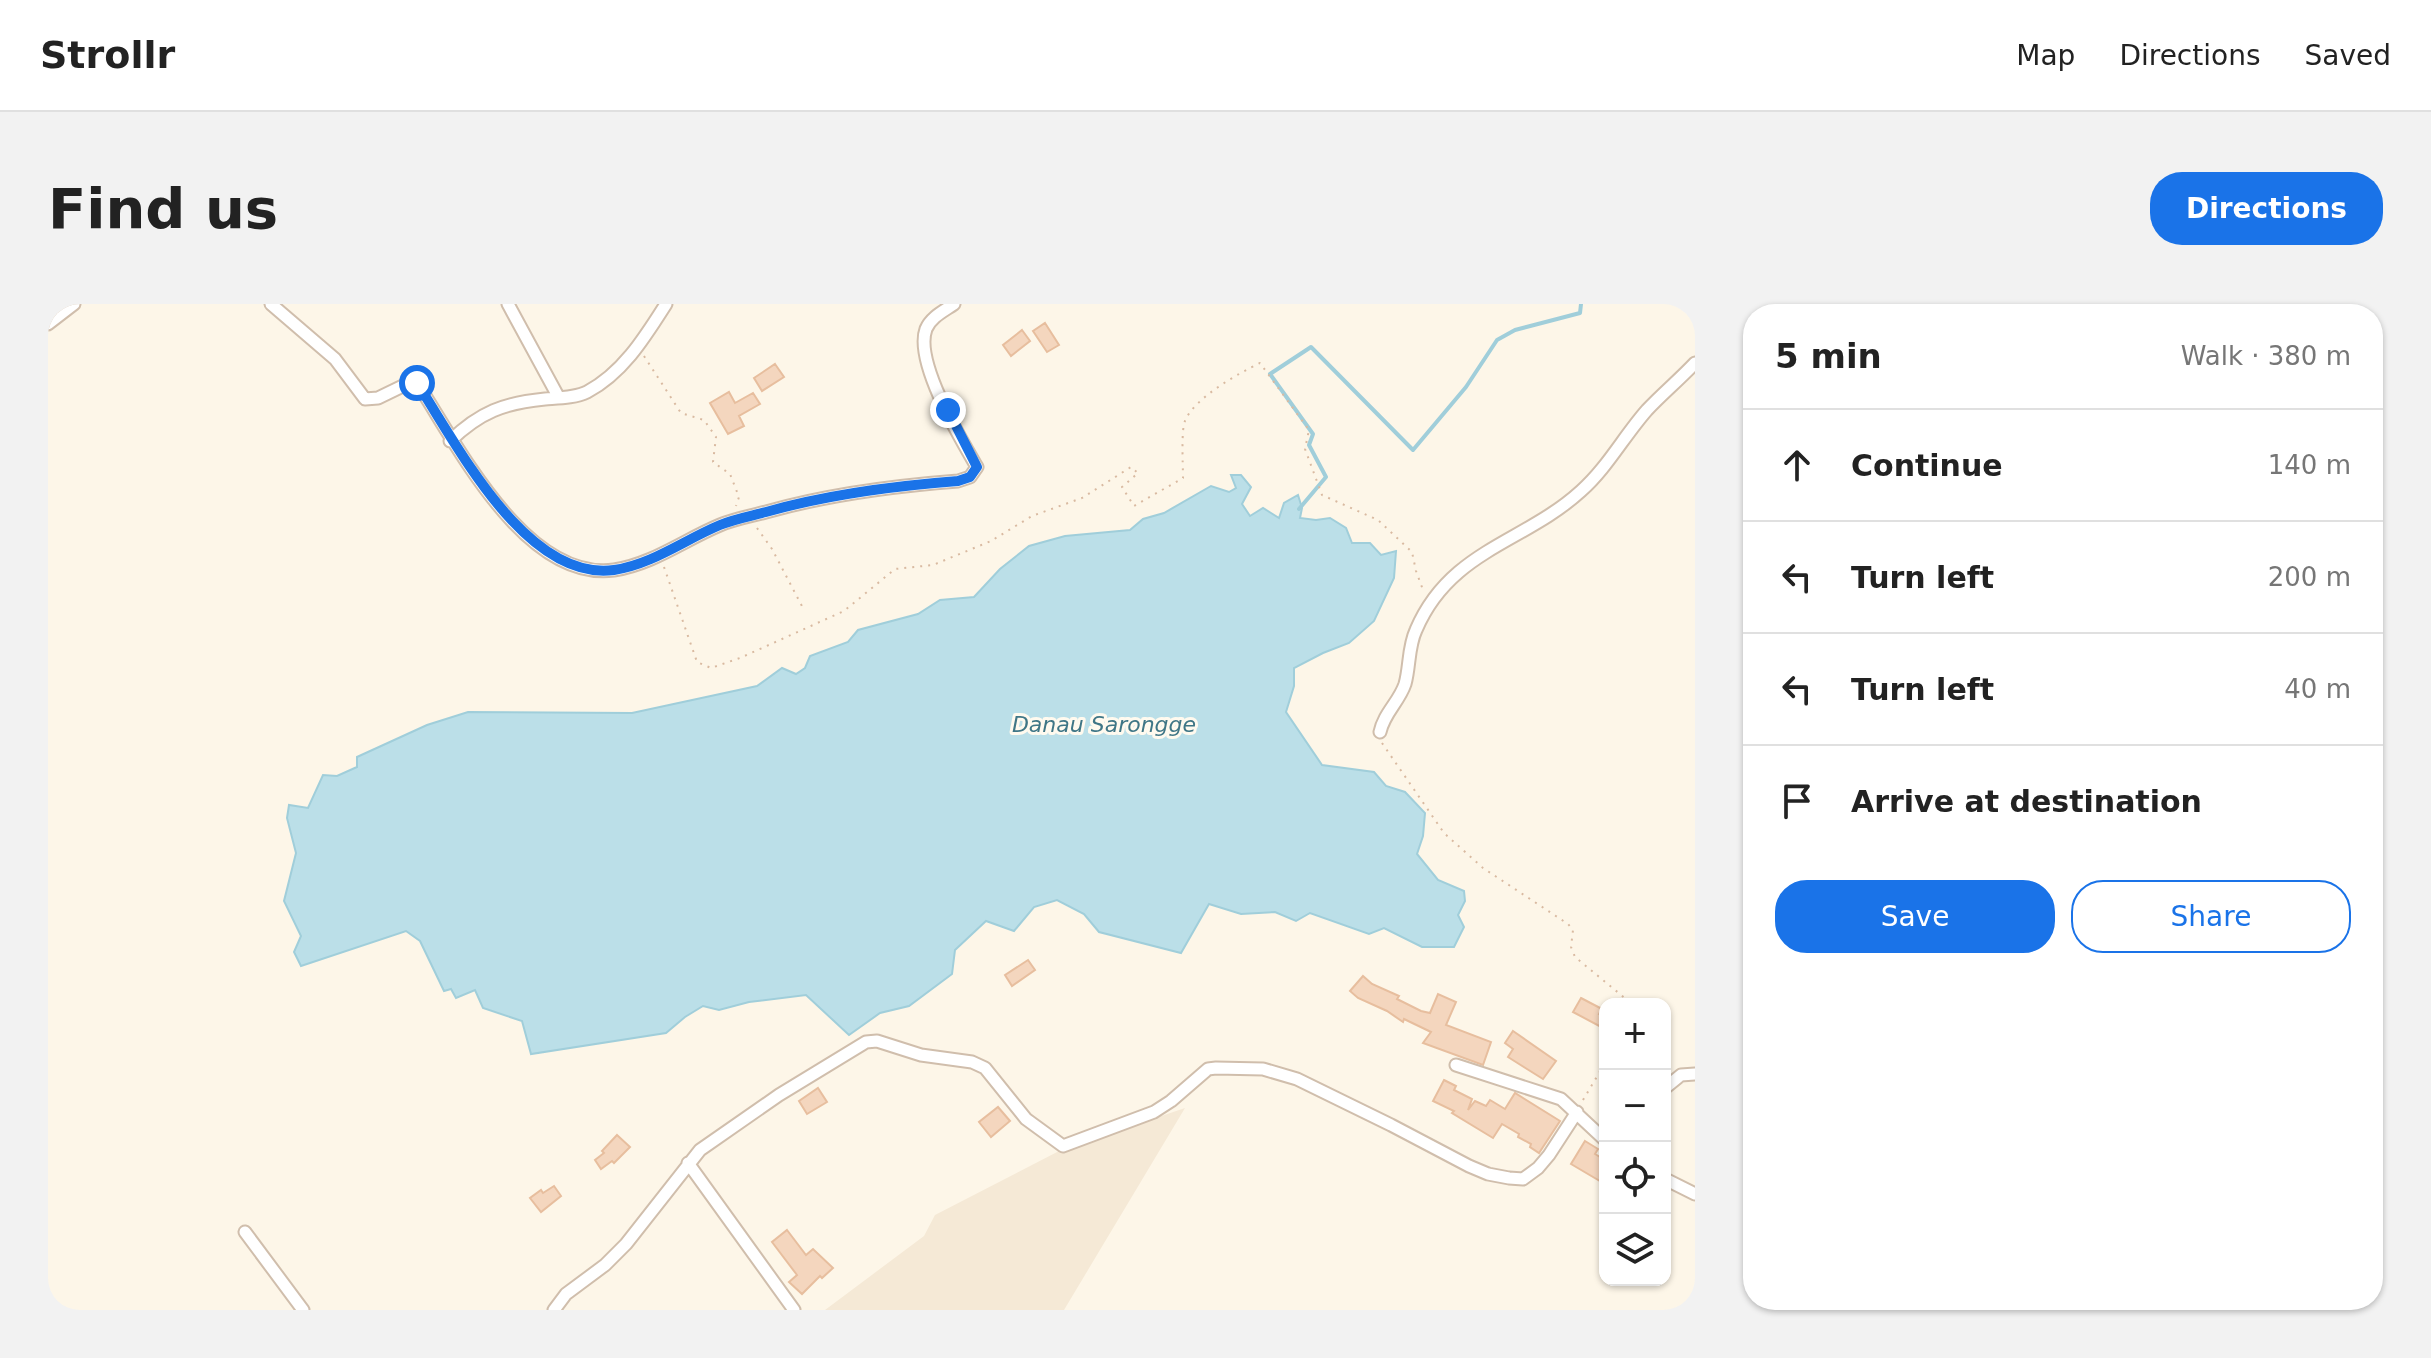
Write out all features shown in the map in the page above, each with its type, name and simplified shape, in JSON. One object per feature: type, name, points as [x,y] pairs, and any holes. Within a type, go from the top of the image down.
[{"type":"street","points":[[48,324],[74,304]]},
{"type":"street","points":[[271,304],[335,359],[365,399],[378,398],[411,382],[417,383],[450,441],[502,510],[533,541],[569,563],[583,568],[611,570],[659,556],[730,522],[832,496],[958,481],[976,472],[977,467],[942,397],[923,347],[928,324],[954,304]]},
{"type":"street","points":[[508,304],[559,398]]},
{"type":"street","points":[[450,441],[467,425],[513,402],[586,393],[636,349],[666,304]]},
{"type":"street","points":[[1380,732],[1383,718],[1402,691],[1417,627],[1439,591],[1475,558],[1557,513],[1584,489],[1647,411],[1695,363]]},
{"type":"street","points":[[554,1310],[566,1294],[605,1265],[626,1244],[700,1150],[779,1095],[866,1042],[877,1041],[921,1055],[972,1062],[985,1068],[1026,1119],[1063,1146],[1154,1112],[1208,1069],[1216,1068],[1263,1069],[1297,1079],[1469,1166],[1509,1178],[1523,1179],[1538,1168],[1577,1112]]},
{"type":"street","points":[[1456,1065],[1554,1096],[1599,1133]]},
{"type":"street","points":[[1671,1083],[1681,1075],[1695,1074]]},
{"type":"street","points":[[688,1163],[794,1310]]},
{"type":"street","points":[[1671,1182],[1695,1194]]},
{"type":"street","points":[[245,1232],[303,1310]]},
{"type":"path","points":[[636,349],[649,360],[681,413],[704,420],[716,437],[713,462],[730,474],[739,497],[730,522]]},
{"type":"path","points":[[659,556],[697,662],[711,668],[844,611],[895,569],[933,565],[991,541],[1032,516],[1082,498],[1131,467],[1138,473],[1122,487],[1134,506],[1183,478],[1184,421],[1200,402],[1236,374],[1260,363],[1309,430],[1305,449],[1322,495],[1378,520],[1412,552],[1430,606]]},
{"type":"path","points":[[749,517],[765,536],[804,610]]},
{"type":"path","points":[[1380,732],[1383,745],[1444,833],[1483,868],[1571,927],[1574,933],[1571,947],[1575,957],[1625,998]]},
{"type":"path","points":[[1577,1112],[1601,1070]]},
{"type":"shaded area","points":[[1185,1108],[1064,1310],[825,1310],[924,1236],[935,1215],[1061,1150]]},
{"type":"water","name":"Danau Sarongge","points":[[1231,475],[1241,475],[1251,487],[1242,504],[1250,516],[1263,508],[1279,518],[1284,503],[1298,495],[1302,508],[1300,518],[1330,518],[1346,528],[1352,543],[1370,543],[1381,555],[1396,551],[1394,578],[1374,621],[1349,643],[1294,668],[1294,686],[1286,712],[1322,765],[1374,772],[1386,786],[1405,792],[1425,813],[1423,836],[1417,854],[1438,880],[1464,891],[1465,901],[1458,915],[1464,927],[1454,947],[1422,947],[1384,928],[1369,934],[1310,913],[1296,921],[1275,912],[1241,914],[1209,904],[1181,953],[1099,932],[1084,914],[1057,900],[1034,907],[1014,931],[986,921],[955,950],[952,974],[909,1006],[880,1013],[849,1035],[806,995],[749,1002],[719,1010],[703,1006],[666,1033],[531,1054],[522,1021],[483,1008],[475,990],[456,998],[451,989],[444,991],[420,941],[406,931],[301,966],[294,952],[301,936],[284,901],[296,853],[287,818],[289,805],[308,808],[323,775],[337,776],[357,767],[357,757],[427,725],[468,712],[632,713],[757,686],[782,668],[796,674],[805,668],[810,656],[848,642],[858,630],[918,614],[940,600],[974,597],[1000,569],[1029,546],[1065,536],[1130,530],[1143,519],[1164,513],[1211,486],[1229,492],[1236,488]]},
{"type":"building","points":[[1045,323],[1059,345],[1047,352],[1033,331]]},
{"type":"building","points":[[1022,330],[1030,341],[1011,356],[1003,345]]},
{"type":"building","points":[[775,364],[784,377],[762,391],[754,378]]},
{"type":"building","points":[[729,392],[735,403],[753,393],[760,404],[739,416],[744,426],[728,434],[710,403]]},
{"type":"building","points":[[1028,960],[1035,970],[1012,986],[1005,975]]},
{"type":"building","points":[[1363,976],[1421,1011],[1430,1013],[1438,994],[1456,1002],[1446,1025],[1491,1042],[1483,1065],[1423,1043],[1431,1032],[1404,1019],[1403,1022],[1358,998],[1350,991]]},
{"type":"building","points":[[1581,998],[1599,1007],[1599,1026],[1573,1012]]},
{"type":"building","points":[[1513,1031],[1556,1061],[1543,1079],[1508,1057],[1513,1049],[1505,1043]]},
{"type":"building","points":[[1444,1080],[1456,1086],[1454,1090],[1472,1099],[1468,1110],[1475,1101],[1486,1106],[1490,1100],[1505,1109],[1515,1093],[1560,1121],[1539,1153],[1518,1137],[1519,1134],[1502,1124],[1493,1138],[1452,1113],[1454,1111],[1433,1101]]},
{"type":"building","points":[[818,1088],[827,1102],[807,1114],[799,1101]]},
{"type":"building","points":[[998,1107],[1010,1121],[991,1137],[979,1122]]},
{"type":"building","points":[[617,1135],[630,1147],[614,1163],[612,1161],[601,1169],[595,1160]]},
{"type":"building","points":[[1585,1141],[1598,1149],[1595,1154],[1599,1156],[1599,1180],[1571,1164]]},
{"type":"building","points":[[554,1186],[561,1196],[541,1212],[530,1198]]},
{"type":"building","points":[[787,1230],[806,1255],[813,1249],[833,1268],[802,1294],[789,1282],[797,1275],[772,1242]]},
{"type":"waterway","points":[[1299,509],[1326,477],[1309,445],[1313,434],[1270,374],[1311,347],[1413,450],[1466,387],[1497,340],[1515,330],[1580,313],[1581,304]]},
{"type":"route","points":[[417,383],[450,441],[502,510],[533,541],[569,563],[599,570],[625,568],[671,551],[721,525],[787,505],[970,477],[977,467],[948,410]]}]
